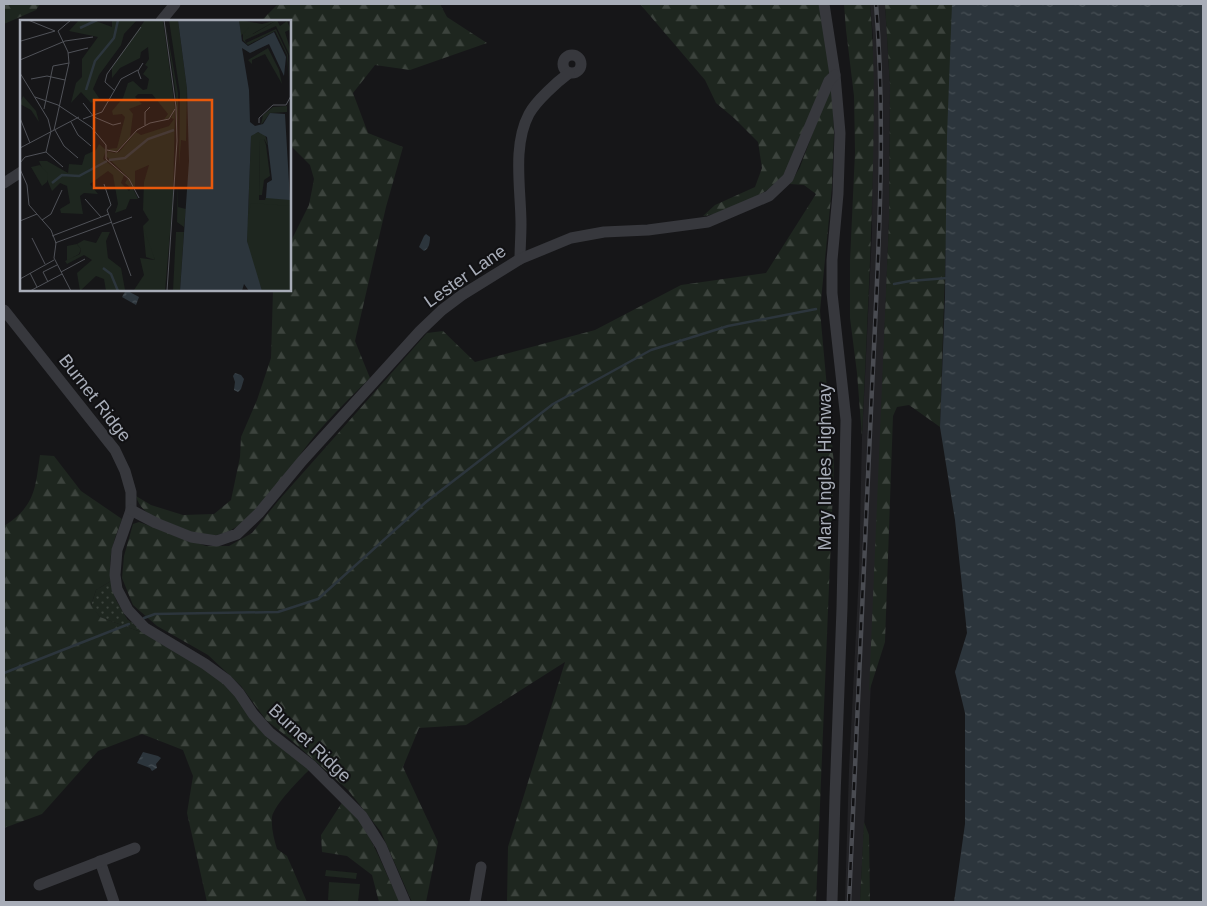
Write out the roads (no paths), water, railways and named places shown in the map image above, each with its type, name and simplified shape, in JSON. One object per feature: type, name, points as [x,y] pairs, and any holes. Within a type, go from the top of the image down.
[{"type":"street","points":[[162,20],[175,4]]},
{"type":"street","name":"Mary Ingles Highway","points":[[824,4],[835,75],[840,133],[838,194],[832,260],[832,293],[844,397],[846,458],[832,902]]},
{"type":"street","points":[[520,259],[519,158],[523,130],[534,107],[569,73]]},
{"type":"street","name":"Lester Lane","points":[[131,510],[156,523],[191,537],[217,542],[237,534],[252,520],[302,461],[434,317],[462,295],[520,259],[544,248],[582,235],[648,230],[708,222],[764,199],[788,178],[830,81],[835,75]]},
{"type":"street","points":[[5,180],[20,172]]},
{"type":"street","points":[[5,180],[20,182]]},
{"type":"street","name":"Burnet Ridge","points":[[4,310],[115,450],[125,471],[131,492],[131,510],[116,550],[115,575],[116,589],[128,610],[145,628],[205,664],[227,680],[269,732],[311,765],[362,816],[381,846],[405,902]]},
{"type":"street","points":[[39,885],[135,848]]},
{"type":"street","points":[[100,861],[114,902]]},
{"type":"street","points":[[475,902],[481,868]]},
{"type":"water","points":[[952,4],[1203,4],[1203,902],[954,902],[965,824],[965,713],[955,672],[967,633],[955,520],[940,427]]},
{"type":"water","points":[[426,234],[430,237],[430,241],[424,251],[419,247]]},
{"type":"water","points":[[125,291],[128,291],[139,297],[136,305],[122,297]]},
{"type":"water","points":[[235,373],[241,375],[244,379],[238,392],[234,390],[235,382],[233,376]]},
{"type":"water","points":[[143,752],[161,758],[156,764],[157,768],[152,771],[150,768],[137,763]]},
{"type":"waterway","points":[[894,284],[947,278]]},
{"type":"waterway","points":[[144,618],[155,614],[278,612],[318,599],[426,502],[553,404],[651,350],[728,326],[816,309]]},
{"type":"waterway","points":[[4,673],[129,624]]},
{"type":"railway","points":[[849,902],[880,207],[881,105],[876,4]]}]
